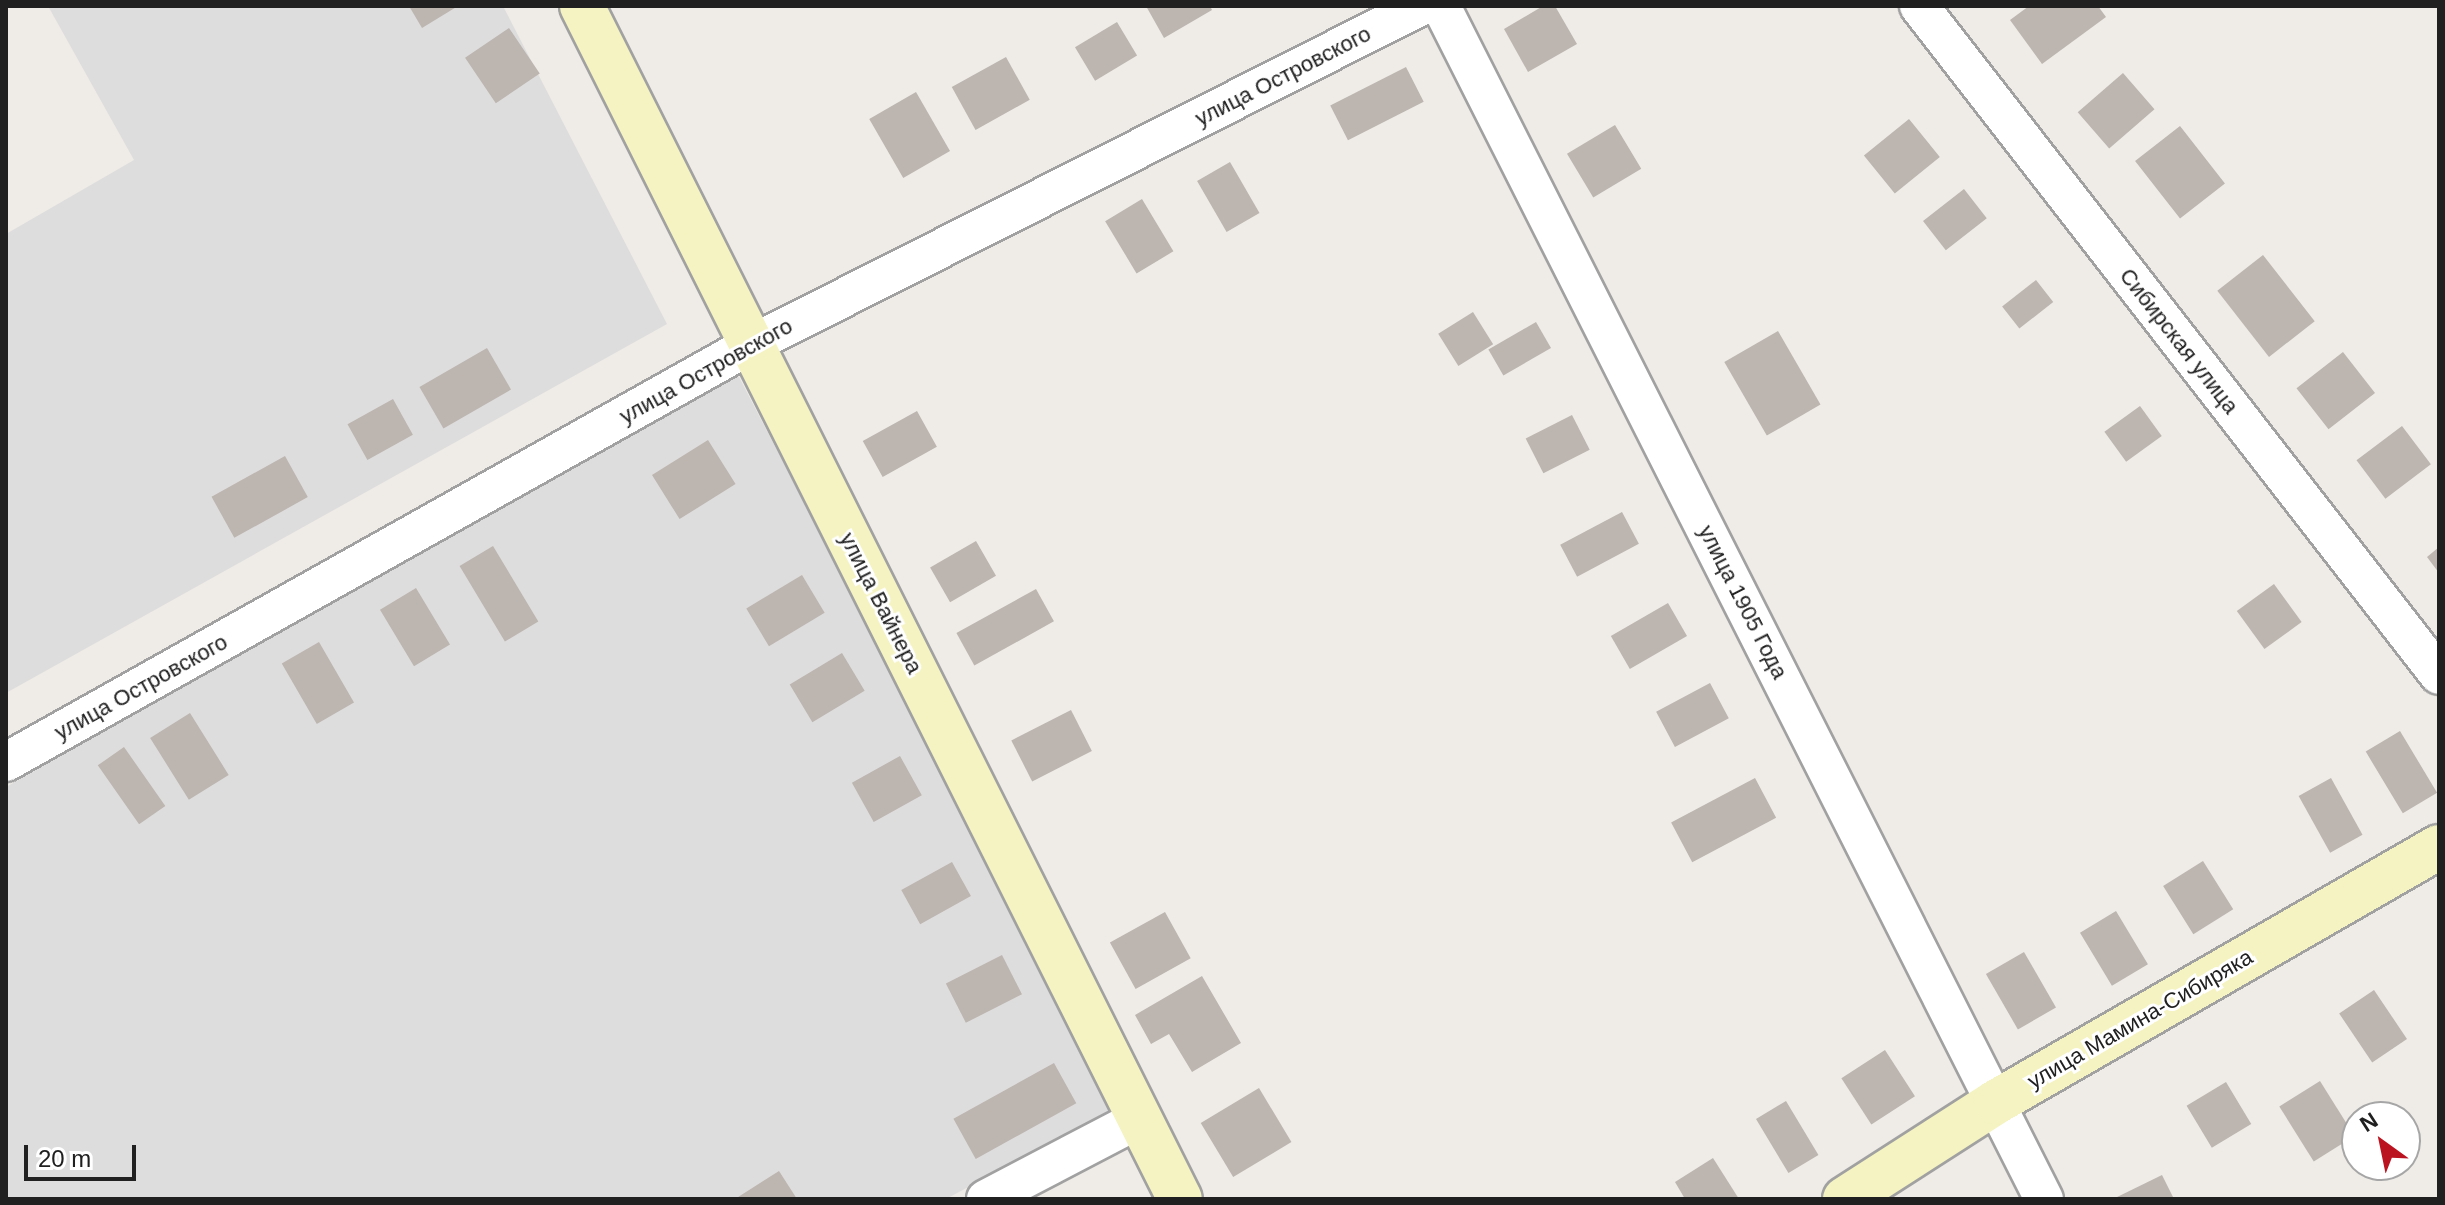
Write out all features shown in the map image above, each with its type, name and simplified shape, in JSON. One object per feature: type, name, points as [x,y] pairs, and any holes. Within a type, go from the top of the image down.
[{"type":"street","name":"улица Вайнера","points":[[582,6],[1180,1199]]},
{"type":"street","name":"улица Островского","points":[[6,762],[752,344],[1421,6]]},
{"type":"street","name":"улица 1905 Года","points":[[1441,6],[2044,1199]]},
{"type":"street","name":"Сибирская улица","points":[[1919,6],[2439,675]]},
{"type":"street","name":"улица Мамина-Сибиряка","points":[[1845,1199],[1996,1102],[2439,847]]},
{"type":"street","points":[[986,1199],[1139,1119]]},
{"type":"shaded area","points":[[48,6],[503,6],[667,324],[6,693],[6,234],[134,160]]},
{"type":"shaded area","points":[[737,373],[1117,1107],[946,1199],[6,1199],[6,787]]},
{"type":"building","points":[[409,6],[458,6],[422,28]]},
{"type":"building","points":[[1146,6],[1210,6],[1212,10],[1164,38]]},
{"type":"building","points":[[1543,6],[1555,6],[1577,44],[1528,72],[1504,29]]},
{"type":"building","points":[[2029,6],[2098,6],[2106,17],[2042,64],[2010,20]]},
{"type":"building","points":[[1117,22],[1137,55],[1095,81],[1075,47]]},
{"type":"building","points":[[509,28],[540,74],[496,103],[465,58]]},
{"type":"building","points":[[1006,57],[1030,100],[976,130],[952,87]]},
{"type":"building","points":[[1406,67],[1424,102],[1348,140],[1330,106]]},
{"type":"building","points":[[2123,73],[2154,109],[2109,149],[2078,112]]},
{"type":"building","points":[[916,92],[950,151],[903,178],[869,119]]},
{"type":"building","points":[[1909,119],[1940,157],[1895,194],[1864,156]]},
{"type":"building","points":[[1615,125],[1641,169],[1593,198],[1567,154]]},
{"type":"building","points":[[2180,126],[2225,184],[2180,219],[2135,161]]},
{"type":"building","points":[[1230,162],[1260,213],[1227,232],[1197,181]]},
{"type":"building","points":[[1964,189],[1987,218],[1946,250],[1923,221]]},
{"type":"building","points":[[1142,199],[1173,251],[1137,273],[1105,221]]},
{"type":"building","points":[[2263,255],[2315,321],[2269,357],[2217,291]]},
{"type":"building","points":[[2036,280],[2053,302],[2019,329],[2002,306]]},
{"type":"building","points":[[1473,312],[1493,344],[1458,366],[1438,334]]},
{"type":"building","points":[[1536,322],[1551,348],[1503,375],[1488,350]]},
{"type":"building","points":[[1778,331],[1820,405],[1767,436],[1724,362]]},
{"type":"building","points":[[487,348],[511,390],[443,429],[419,387]]},
{"type":"building","points":[[2343,352],[2375,393],[2329,429],[2297,388]]},
{"type":"building","points":[[393,399],[413,435],[367,460],[348,424]]},
{"type":"building","points":[[2140,406],[2162,436],[2126,462],[2104,432]]},
{"type":"building","points":[[917,411],[937,447],[883,477],[863,441]]},
{"type":"building","points":[[1572,415],[1590,450],[1543,473],[1526,439]]},
{"type":"building","points":[[2402,426],[2431,464],[2385,499],[2356,460]]},
{"type":"building","points":[[708,440],[736,484],[680,519],[652,475]]},
{"type":"building","points":[[285,456],[308,497],[234,538],[212,497]]},
{"type":"building","points":[[1622,512],[1639,544],[1577,577],[1560,545]]},
{"type":"building","points":[[976,541],[996,576],[950,602],[930,568]]},
{"type":"building","points":[[493,546],[538,621],[505,642],[460,566]]},
{"type":"building","points":[[2439,547],[2439,573],[2427,557]]},
{"type":"building","points":[[802,575],[825,613],[769,646],[746,608]]},
{"type":"building","points":[[2274,584],[2302,622],[2264,649],[2237,611]]},
{"type":"building","points":[[416,588],[450,645],[414,666],[380,610]]},
{"type":"building","points":[[1036,589],[1054,621],[974,665],[956,633]]},
{"type":"building","points":[[1668,603],[1687,636],[1630,669],[1611,636]]},
{"type":"building","points":[[319,642],[354,703],[317,724],[282,664]]},
{"type":"building","points":[[842,653],[865,691],[812,722],[790,684]]},
{"type":"building","points":[[1710,683],[1729,718],[1675,747],[1656,712]]},
{"type":"building","points":[[1071,710],[1092,751],[1032,781],[1011,740]]},
{"type":"building","points":[[190,713],[229,775],[189,800],[150,738]]},
{"type":"building","points":[[2400,731],[2437,793],[2403,813],[2366,752]]},
{"type":"building","points":[[124,747],[165,806],[139,824],[98,765]]},
{"type":"building","points":[[900,756],[922,795],[874,822],[852,783]]},
{"type":"building","points":[[1755,778],[1776,818],[1692,862],[1671,823]]},
{"type":"building","points":[[2331,778],[2363,835],[2330,853],[2299,796]]},
{"type":"building","points":[[2203,861],[2233,909],[2193,934],[2163,886]]},
{"type":"building","points":[[952,862],[971,896],[920,924],[901,890]]},
{"type":"building","points":[[2116,911],[2148,964],[2112,986],[2080,933]]},
{"type":"building","points":[[1165,912],[1191,958],[1136,989],[1110,943]]},
{"type":"building","points":[[2024,952],[2056,1007],[2018,1029],[1986,974]]},
{"type":"building","points":[[1002,955],[1022,994],[966,1023],[946,984]]},
{"type":"building","points":[[1202,976],[1241,1043],[1192,1072],[1169,1034],[1151,1044],[1135,1015]]},
{"type":"building","points":[[2374,990],[2407,1039],[2372,1062],[2339,1013]]},
{"type":"building","points":[[1885,1050],[1915,1096],[1871,1124],[1841,1078]]},
{"type":"building","points":[[1054,1063],[1076,1103],[976,1159],[953,1119]]},
{"type":"building","points":[[2320,1081],[2341,1115],[2341,1145],[2314,1162],[2279,1106]]},
{"type":"building","points":[[2226,1082],[2251,1124],[2212,1148],[2187,1106]]},
{"type":"building","points":[[1259,1088],[1291,1142],[1233,1177],[1201,1123]]},
{"type":"building","points":[[1786,1101],[1818,1155],[1788,1173],[1756,1119]]},
{"type":"building","points":[[1713,1158],[1739,1199],[1685,1199],[1675,1182]]},
{"type":"building","points":[[779,1171],[797,1199],[735,1199]]},
{"type":"building","points":[[2162,1175],[2174,1199],[2113,1199]]}]
